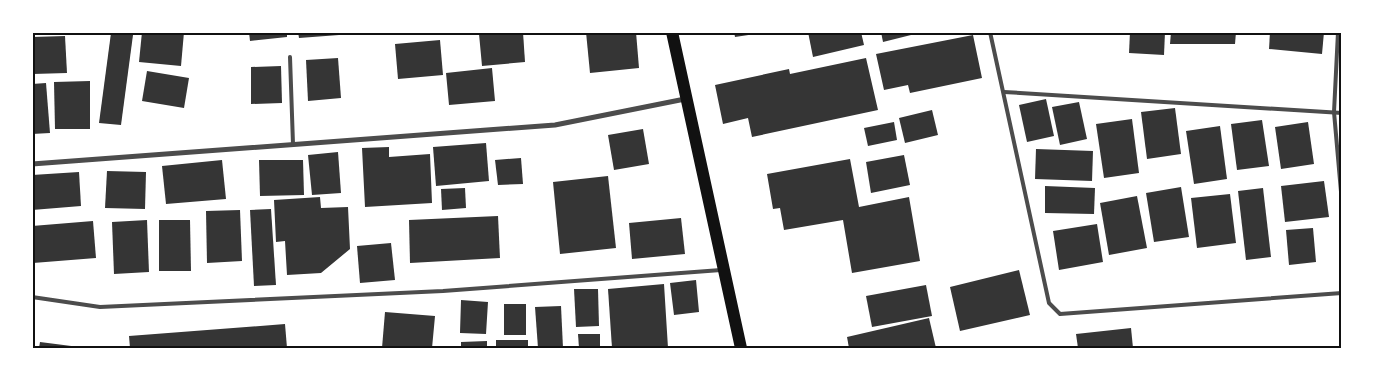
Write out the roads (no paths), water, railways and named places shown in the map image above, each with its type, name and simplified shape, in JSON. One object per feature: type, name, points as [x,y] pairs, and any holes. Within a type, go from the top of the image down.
[{"type":"main road","points":[[672,32],[741,348]]},
{"type":"street","points":[[32,164],[555,125],[686,99]]},
{"type":"lane","points":[[990,32],[1049,303],[1060,314],[1342,293]]},
{"type":"lane","points":[[1338,32],[1334,112],[1342,203]]},
{"type":"lane","points":[[290,57],[293,144]]},
{"type":"lane","points":[[1004,92],[1342,113]]},
{"type":"lane","points":[[32,297],[100,307],[443,291],[724,270]]}]
